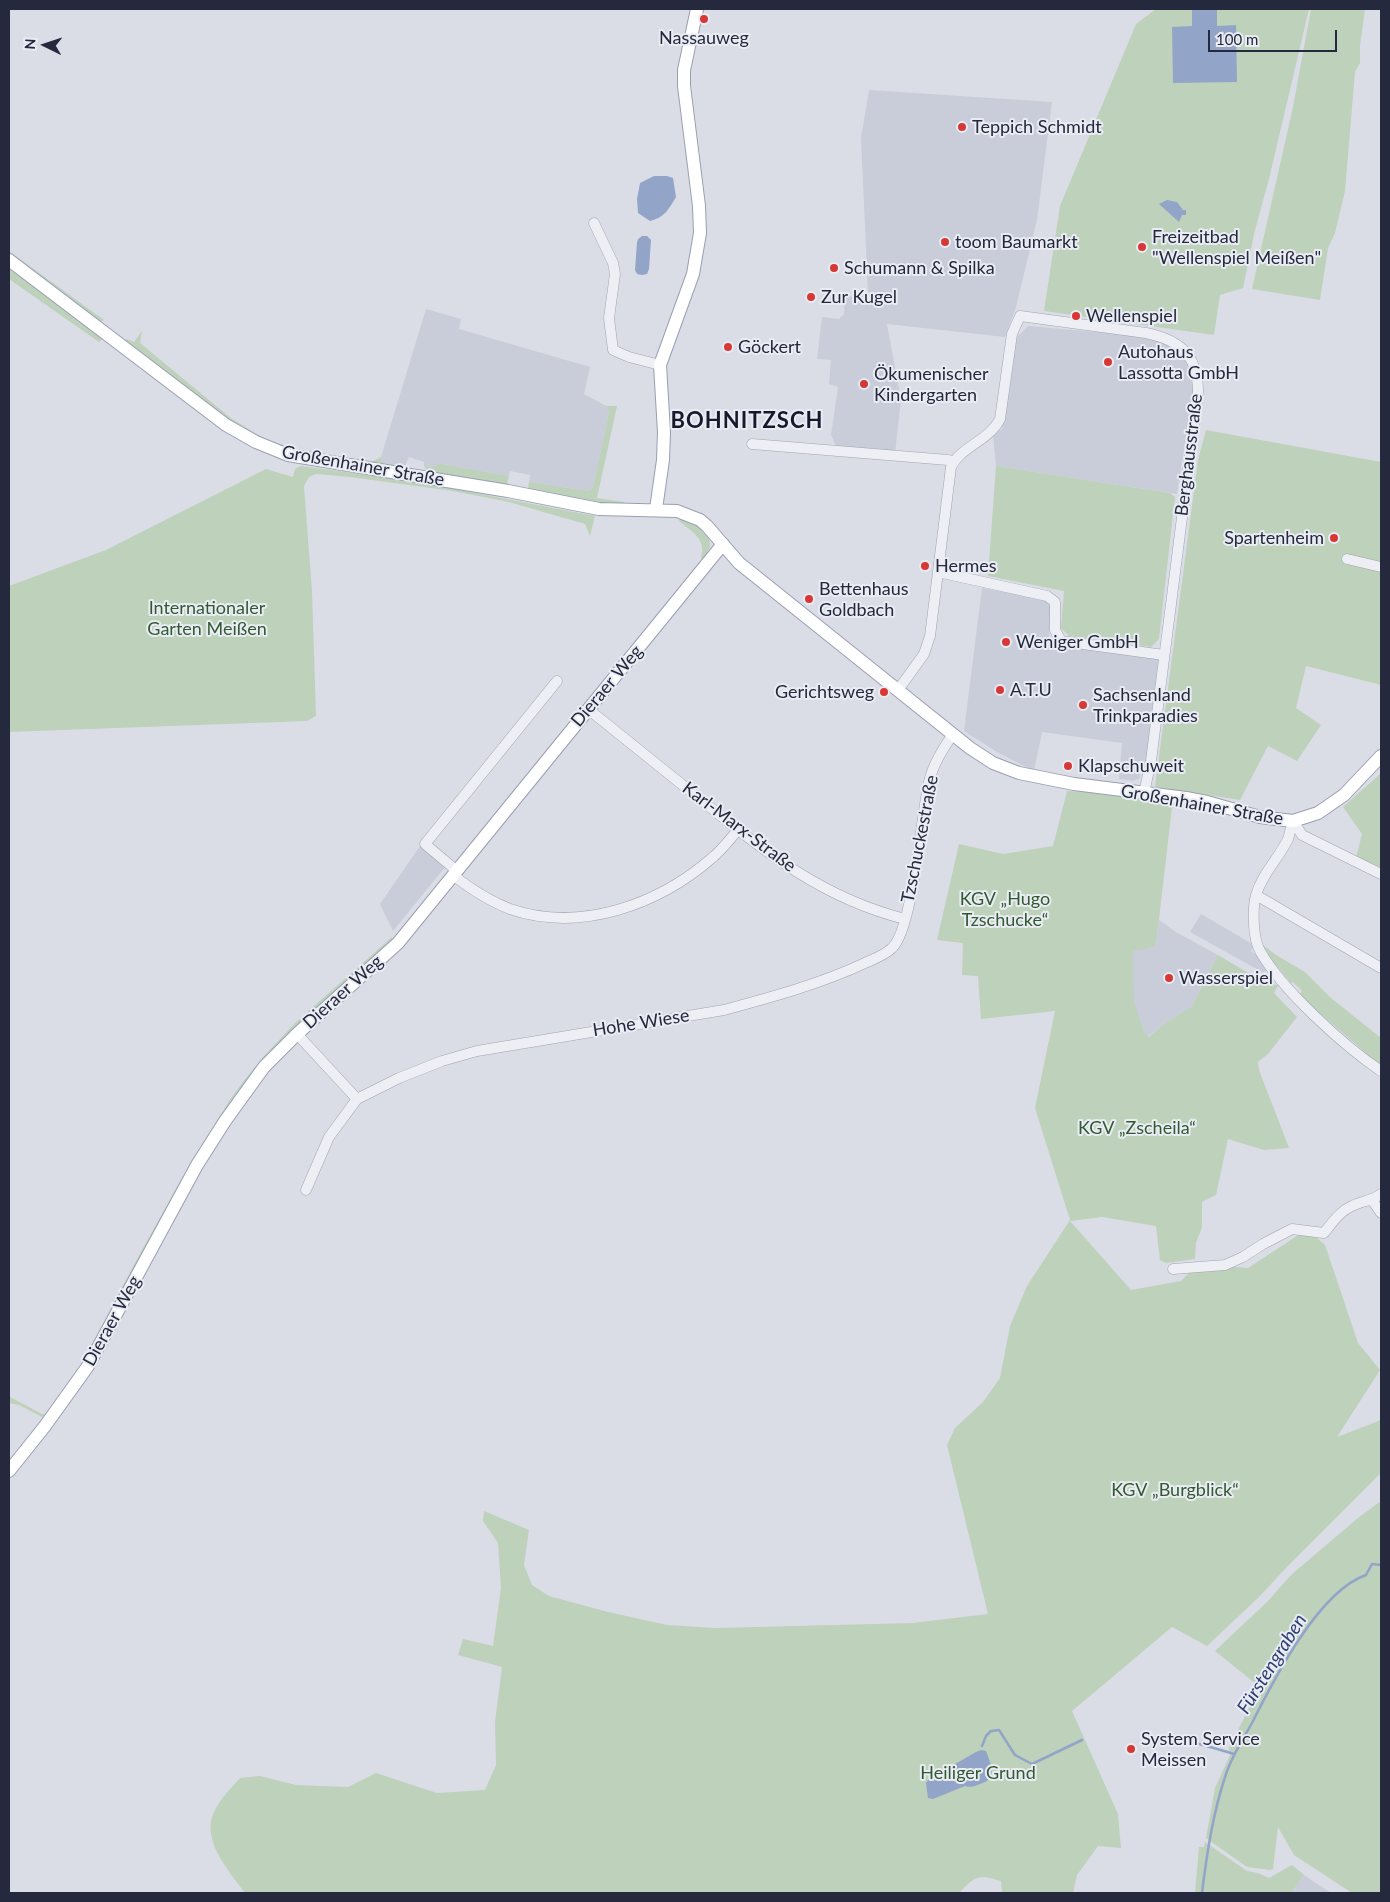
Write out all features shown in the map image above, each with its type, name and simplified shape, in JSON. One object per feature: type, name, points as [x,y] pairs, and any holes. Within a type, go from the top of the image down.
[{"type":"main road","points":[[656,509],[663,460],[664,432],[660,366],[693,274],[700,233],[699,206],[684,86],[684,70],[697,9]]},
{"type":"main road","name":"Großenhainer Straße","points":[[9,260],[226,425],[256,442],[288,455],[508,491],[599,509],[677,511],[700,520],[714,532],[739,563],[752,574],[953,734],[993,763],[1018,773],[1074,784],[1207,802],[1260,817],[1293,821],[1318,813],[1344,795],[1381,756]]},
{"type":"main road","name":"Dieraer Weg","points":[[9,1471],[45,1426],[88,1366],[197,1165],[225,1121],[264,1067],[297,1034],[398,943],[723,544]]},
{"type":"street","points":[[594,223],[613,263],[615,274],[610,318],[613,350],[660,366]]},
{"type":"street","name":"Berghausstraße","points":[[953,462],[958,456],[992,431],[1000,419],[1010,342],[1014,327],[1020,316],[1146,333],[1166,338],[1181,347],[1191,358],[1196,371],[1198,392],[1151,761],[1144,793]]},
{"type":"street","points":[[752,444],[953,462],[949,477],[928,645],[918,663],[898,690]]},
{"type":"street","points":[[1347,559],[1381,567]]},
{"type":"street","points":[[938,572],[1046,596],[1055,602],[1055,630],[1061,641],[1164,655]]},
{"type":"street","points":[[557,681],[425,844],[480,895],[508,908],[527,914],[583,917],[617,911],[650,898],[682,880],[713,858],[738,830]]},
{"type":"street","name":"Karl-Marx-Straße","points":[[588,709],[738,830],[782,862],[827,890],[867,909],[904,920]]},
{"type":"street","name":"Tzschuckestraße","points":[[904,920],[929,780],[938,759],[953,734]]},
{"type":"street","points":[[1293,821],[1302,836],[1381,874]]},
{"type":"street","points":[[1293,821],[1288,839],[1268,870],[1256,895],[1254,927],[1259,950],[1280,980],[1319,1019],[1381,1071]]},
{"type":"street","points":[[1256,895],[1381,968]]},
{"type":"street","name":"Hohe Wiese","points":[[306,1190],[329,1137],[357,1099],[399,1078],[442,1061],[477,1051],[724,1010],[804,988],[847,972],[893,948],[904,920]]},
{"type":"street","points":[[297,1034],[357,1099]]},
{"type":"street","points":[[1173,1269],[1225,1265],[1292,1230],[1324,1233],[1340,1214],[1350,1206],[1372,1200],[1381,1194]]},
{"type":"street","points":[[1372,1200],[1381,1212]]},
{"type":"shaded area","points":[[869,90],[1052,102],[1037,220],[1016,307],[1005,337],[887,324],[901,400],[895,453],[837,448],[831,435],[838,387],[829,384],[831,360],[817,359],[822,317],[839,319],[844,314],[845,295],[855,297],[868,294],[861,138]]},
{"type":"shaded area","points":[[426,309],[461,319],[459,329],[590,367],[584,394],[606,406],[609,412],[593,487],[589,491],[529,482],[530,475],[510,471],[509,476],[437,463],[435,467],[424,466],[424,462],[409,457],[405,466],[382,463],[381,457]]},
{"type":"shaded area","points":[[1028,326],[1140,336],[1168,343],[1187,360],[1194,385],[1177,494],[996,466],[993,435],[1002,429],[1016,338]]},
{"type":"shaded area","points":[[982,588],[1044,599],[1050,606],[1049,644],[1161,659],[1146,763],[1141,766],[1140,778],[1133,781],[1119,779],[1122,743],[1042,732],[1034,771],[997,752],[964,731]]},
{"type":"shaded area","points":[[420,846],[446,866],[393,931],[380,904]]},
{"type":"shaded area","points":[[1201,914],[1254,945],[1251,951],[1258,956],[1268,971],[1262,972],[1190,932]]},
{"type":"shaded area","name":"Wasserspiel","points":[[1159,920],[1176,932],[1218,955],[1192,1006],[1161,1026],[1148,1037],[1145,1034],[1133,1002],[1133,950],[1154,947],[1156,945]]},
{"type":"shaded area","points":[[1304,1875],[1331,1893],[1291,1893]]},
{"type":"green space","points":[[1156,9],[1309,9],[1255,230],[1243,288],[1220,295],[1214,335],[1044,311],[1060,206],[1136,24]]},
{"type":"green space","points":[[1311,9],[1365,9],[1360,46],[1360,63],[1355,72],[1345,191],[1335,233],[1328,248],[1320,300],[1252,289],[1293,107]]},
{"type":"green space","points":[[9,251],[104,320],[101,322],[9,254]]},
{"type":"green space","points":[[9,267],[104,337],[99,342],[9,279]]},
{"type":"green space","points":[[142,331],[140,343],[232,419],[265,439],[316,454],[373,461],[381,457],[382,463],[405,466],[403,468],[295,452],[238,428],[125,341],[127,339],[134,342]]},
{"type":"green space","points":[[606,406],[617,406],[597,498],[624,502],[625,505],[601,504],[528,489],[529,482],[589,491],[593,487],[609,412]]},
{"type":"green space","points":[[1206,430],[1381,462],[1381,685],[1306,666],[1296,708],[1321,725],[1297,761],[1268,746],[1240,800],[1155,787],[1198,460]]},
{"type":"green space","points":[[437,463],[509,476],[507,484],[501,486],[428,472],[424,466],[435,467]]},
{"type":"green space","name":"Internationaler Garten Meißen","points":[[300,466],[408,480],[595,516],[590,536],[585,524],[509,502],[453,491],[316,474],[309,477],[304,486],[312,591],[316,716],[307,721],[9,732],[9,586],[106,550],[266,469],[293,477],[295,469]]},
{"type":"green space","points":[[996,466],[1170,493],[1175,497],[1159,639],[1151,647],[1069,636],[1061,628],[1064,591],[988,576]]},
{"type":"green space","points":[[681,518],[695,524],[709,538],[710,546],[704,560],[701,558],[702,546],[700,541],[697,536],[679,521]]},
{"type":"green space","points":[[1381,773],[1381,869],[1356,858],[1362,834],[1343,807]]},
{"type":"green space","points":[[1067,791],[1098,793],[1171,804],[1172,807],[1156,945],[1133,951],[1134,1002],[1145,1034],[1149,1037],[1161,1026],[1192,1006],[1218,955],[1267,984],[1278,985],[1274,993],[1297,1017],[1268,1054],[1258,1062],[1259,1070],[1289,1148],[1264,1150],[1228,1139],[1216,1195],[1202,1202],[1202,1227],[1196,1243],[1195,1259],[1166,1263],[1160,1260],[1156,1226],[1102,1217],[1070,1221],[1131,1290],[1181,1281],[1198,1264],[1248,1268],[1300,1234],[1317,1238],[1325,1245],[1358,1343],[1380,1370],[1337,1437],[1381,1420],[1381,1473],[1258,1598],[1207,1646],[1172,1627],[1072,1711],[1118,1814],[1121,1848],[1098,1846],[1077,1875],[1073,1893],[1002,1893],[1001,1881],[982,1877],[973,1880],[959,1893],[245,1893],[218,1854],[211,1831],[211,1819],[216,1808],[240,1778],[260,1776],[296,1785],[348,1787],[376,1773],[437,1793],[485,1790],[496,1765],[495,1722],[502,1667],[458,1655],[463,1639],[493,1646],[501,1588],[498,1543],[483,1521],[484,1511],[529,1530],[524,1565],[532,1585],[549,1596],[667,1625],[715,1628],[913,1623],[988,1614],[947,1445],[955,1428],[983,1402],[1000,1378],[1010,1326],[1027,1286],[1070,1220],[1035,1108],[1055,1011],[981,1019],[978,976],[962,975],[963,943],[937,940],[959,844],[1003,854],[1053,846]]},
{"type":"green space","points":[[392,937],[394,944],[266,1060],[91,1354],[44,1418],[19,1405],[9,1403],[10,1397],[42,1414],[45,1414],[50,1409],[82,1363],[179,1183],[242,1083],[295,1023]]},
{"type":"green space","points":[[1263,945],[1305,972],[1331,998],[1381,1038],[1381,1066],[1308,1003],[1300,994],[1302,991],[1293,982],[1291,983],[1270,958]]},
{"type":"green space","points":[[1381,1501],[1381,1893],[1352,1893],[1294,1855],[1278,1827],[1273,1869],[1270,1870],[1247,1867],[1206,1838],[1215,1788],[1230,1755],[1229,1748],[1255,1696],[1261,1688],[1215,1651],[1268,1601],[1291,1575]]},
{"type":"green space","points":[[1205,1842],[1247,1871],[1269,1878],[1292,1865],[1304,1875],[1291,1893],[1195,1893],[1199,1847],[1204,1847]]},
{"type":"water","points":[[1192,9],[1217,9],[1217,26],[1236,25],[1237,82],[1173,83],[1172,27],[1192,26]]},
{"type":"water","points":[[654,176],[673,178],[676,197],[663,215],[650,221],[638,213],[637,199],[640,183]]},
{"type":"water","points":[[1167,200],[1177,202],[1183,210],[1186,210],[1186,215],[1182,215],[1179,222],[1159,204]]},
{"type":"water","points":[[642,236],[647,236],[651,240],[649,269],[647,274],[642,275],[637,274],[635,270],[637,242]]},
{"type":"water","points":[[981,1750],[986,1751],[992,1770],[986,1782],[975,1786],[965,1786],[933,1799],[928,1798],[926,1783],[929,1779]]},
{"type":"waterway","name":"Fürstengraben","points":[[1202,1893],[1217,1803],[1226,1774],[1234,1754],[1272,1684],[1300,1638],[1331,1599],[1349,1584],[1366,1575],[1372,1564],[1381,1565]]},
{"type":"waterway","points":[[982,1746],[986,1736],[991,1731],[999,1730],[1015,1755],[1032,1764],[1082,1740]]},
{"type":"waterway","points":[[1152,1747],[1162,1741],[1179,1740],[1234,1754]]},
{"type":"place","name":"Nassauweg","points":[[704,19]]},
{"type":"place","name":"Teppich Schmidt","points":[[962,127]]},
{"type":"place","name":"toom Baumarkt","points":[[945,242]]},
{"type":"place","name":"Freizeitbad \"Wellenspiel Meißen\"","points":[[1142,247]]},
{"type":"place","name":"Schumann & Spilka","points":[[834,268]]},
{"type":"place","name":"Zur Kugel","points":[[811,297]]},
{"type":"place","name":"Wellenspiel","points":[[1076,316]]},
{"type":"place","name":"Göckert","points":[[728,347]]},
{"type":"place","name":"Autohaus Lassotta GmbH","points":[[1108,362]]},
{"type":"place","name":"Ökumenischer Kindergarten","points":[[864,384]]},
{"type":"place","name":"Spartenheim","points":[[1334,538]]},
{"type":"place","name":"Hermes","points":[[925,566]]},
{"type":"place","name":"Bettenhaus Goldbach","points":[[809,599]]},
{"type":"place","name":"Weniger GmbH","points":[[1006,642]]},
{"type":"place","name":"A.T.U","points":[[1000,690]]},
{"type":"place","name":"Gerichtsweg","points":[[884,692]]},
{"type":"place","name":"Sachsenland Trinkparadies","points":[[1083,705]]},
{"type":"place","name":"Klapschuweit","points":[[1068,766]]},
{"type":"place","name":"Wasserspiel","points":[[1169,978]]},
{"type":"place","name":"System Service Meissen","points":[[1131,1749]]},
{"type":"district","name":"BOHNITZSCH","points":[[747,421]]},
{"type":"park label","name":"KGV „Hugo Tzschucke“","points":[[1005,910]]},
{"type":"park label","name":"KGV „Zscheila“","points":[[1137,1128]]},
{"type":"park label","name":"KGV „Burgblick“","points":[[1175,1490]]},
{"type":"park label","name":"Heiliger Grund","points":[[978,1773]]}]
